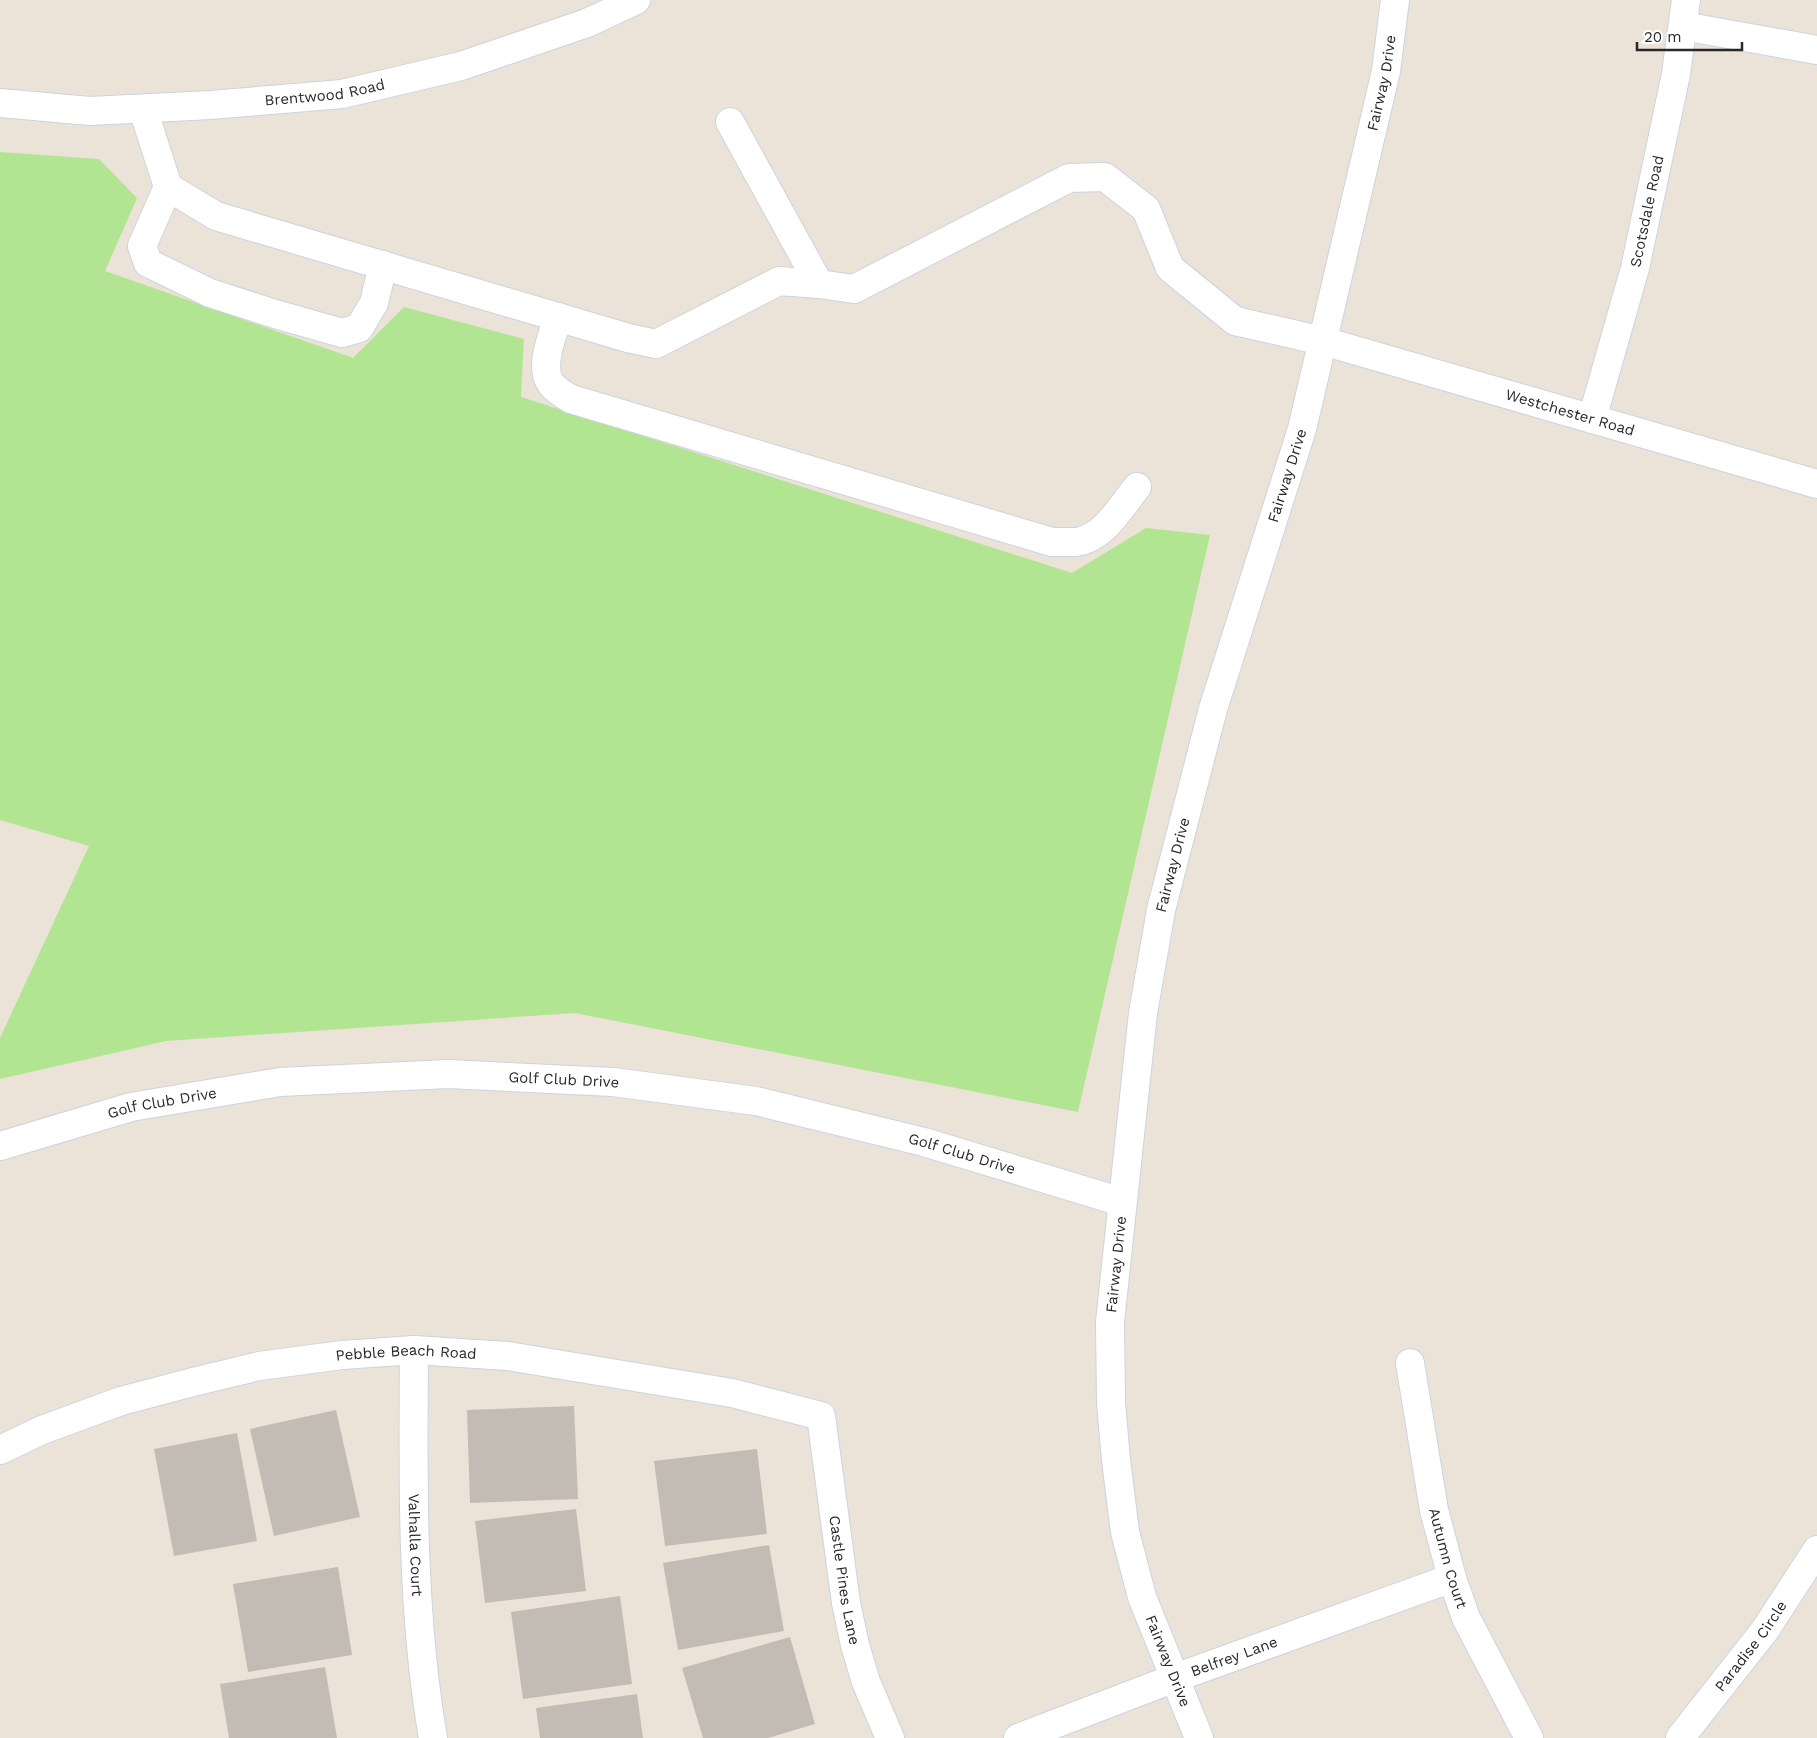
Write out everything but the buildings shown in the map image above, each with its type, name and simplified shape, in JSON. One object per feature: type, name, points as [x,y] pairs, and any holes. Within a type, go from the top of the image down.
[{"type":"street","name":"Brentwood Road","points":[[0,103],[90,111],[211,105],[342,94],[461,66],[587,23],[636,0]]},
{"type":"street","name":"Fairway Drive","points":[[1200,1738],[1142,1596],[1125,1532],[1111,1403],[1110,1322],[1143,1013],[1161,910],[1213,709],[1302,429],[1386,72],[1395,0]]},
{"type":"street","points":[[1685,13],[1817,50]]},
{"type":"street","name":"Scotsdale Road","points":[[1592,419],[1635,268],[1676,74],[1685,13]]},
{"type":"street","points":[[143,109],[168,187],[142,246],[148,262],[210,293],[342,333],[359,328],[374,303],[384,266]]},
{"type":"street","points":[[730,122],[819,284]]},
{"type":"street","name":"Westchester Road","points":[[168,187],[216,216],[628,338],[656,344],[779,281],[854,289],[1069,178],[1105,177],[1146,209],[1170,268],[1235,321],[1323,341],[1817,484]]},
{"type":"street","points":[[558,317],[547,359],[547,376],[558,391],[571,399],[1052,542],[1078,542],[1098,533],[1137,487]]},
{"type":"street","name":"Golf Club Drive","points":[[0,1146],[131,1107],[280,1082],[448,1074],[603,1082],[756,1101],[924,1142],[1122,1202]]},
{"type":"street","name":"Pebble Beach Road","points":[[0,1450],[42,1430],[121,1401],[259,1366],[342,1355],[414,1350],[508,1356],[732,1393],[821,1416]]},
{"type":"street","name":"Valhalla Court","points":[[414,1350],[414,1554],[426,1695],[433,1738]]},
{"type":"street","name":"Autumn Court","points":[[1410,1363],[1434,1510],[1452,1578],[1466,1618],[1530,1738]]},
{"type":"street","name":"Castle Pines Lane","points":[[821,1416],[846,1604],[855,1646],[866,1682],[890,1738]]},
{"type":"street","name":"Paradise Circle","points":[[1680,1738],[1766,1630],[1817,1550]]},
{"type":"street","name":"Belfrey Lane","points":[[1018,1738],[1175,1678],[1452,1578]]},
{"type":"green space","points":[[0,152],[99,159],[137,198],[105,271],[353,358],[404,307],[524,339],[521,397],[1072,573],[1146,528],[1210,535],[1078,1112],[575,1013],[166,1041],[0,1079],[0,1038],[89,846],[0,820]]}]
